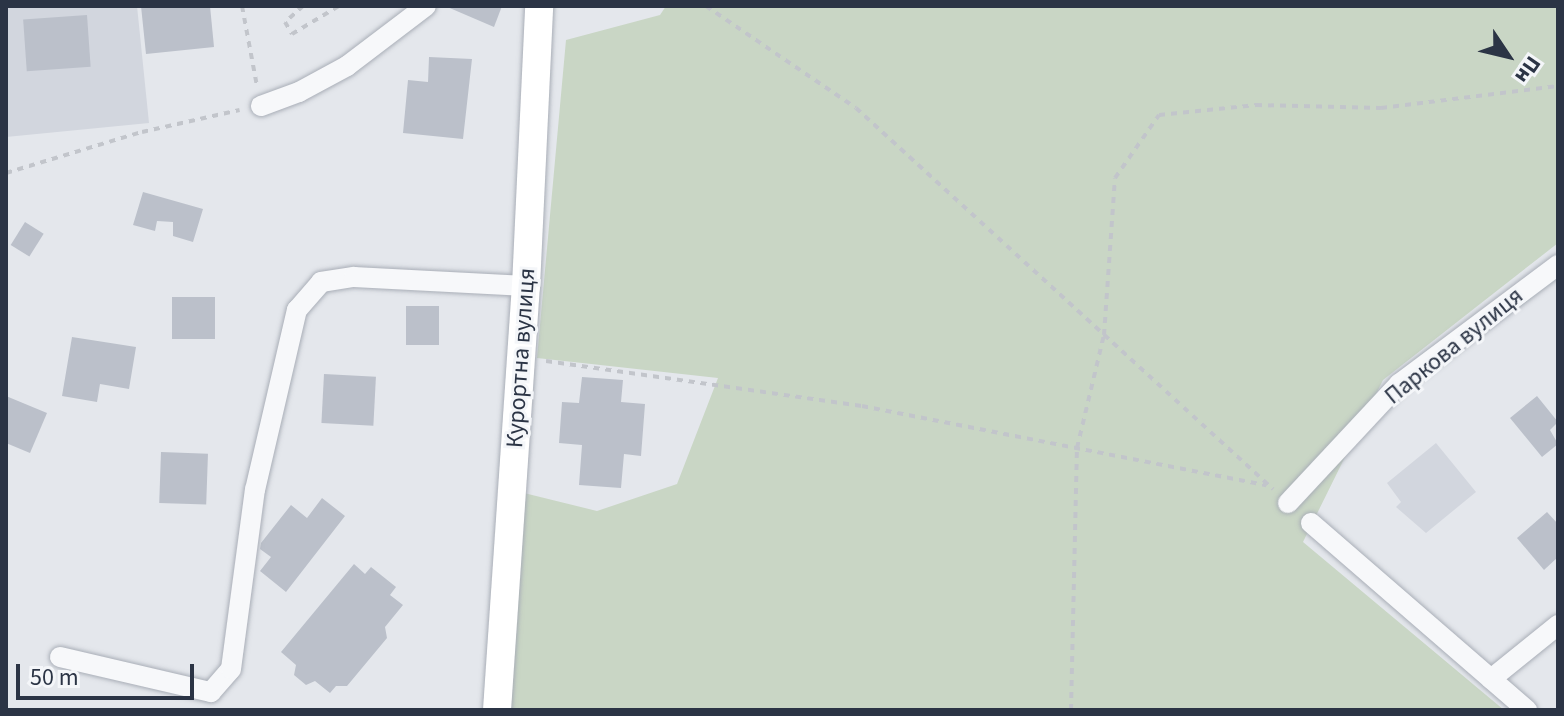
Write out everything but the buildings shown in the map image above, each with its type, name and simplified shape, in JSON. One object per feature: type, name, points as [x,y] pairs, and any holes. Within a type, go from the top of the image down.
[{"type":"main road","name":"Курортна вулиця","points":[[497,710],[526,286],[539,6]]},
{"type":"street","points":[[261,106],[299,92],[347,66],[426,6]]},
{"type":"street","name":"Паркова вулиця","points":[[1288,503],[1399,384],[1558,265]]},
{"type":"street","points":[[60,657],[211,692],[231,669],[255,490],[286,355],[297,310],[321,282],[354,277],[526,286]]},
{"type":"street","points":[[1311,523],[1527,710]]},
{"type":"street","points":[[1491,679],[1558,625]]},
{"type":"path","points":[[6,173],[142,132],[261,106],[242,6]]},
{"type":"path","points":[[303,6],[285,22],[292,34],[339,6]]},
{"type":"path","points":[[706,6],[856,108],[1238,458]]},
{"type":"path","points":[[1071,710],[1077,448],[1104,335],[1115,178],[1159,115],[1256,105],[1381,108],[1558,86]]},
{"type":"path","points":[[521,358],[862,406],[1268,485]]},
{"type":"shaded area","points":[[6,6],[137,6],[149,123],[6,137]]},
{"type":"shaded area","points":[[1436,443],[1476,492],[1426,533],[1396,507],[1401,502],[1387,483]]},
{"type":"green space","points":[[666,6],[1558,6],[1558,243],[1383,380],[1303,542],[1504,710],[509,710],[524,493],[597,511],[677,484],[718,378],[537,358],[566,40],[660,15]]}]
